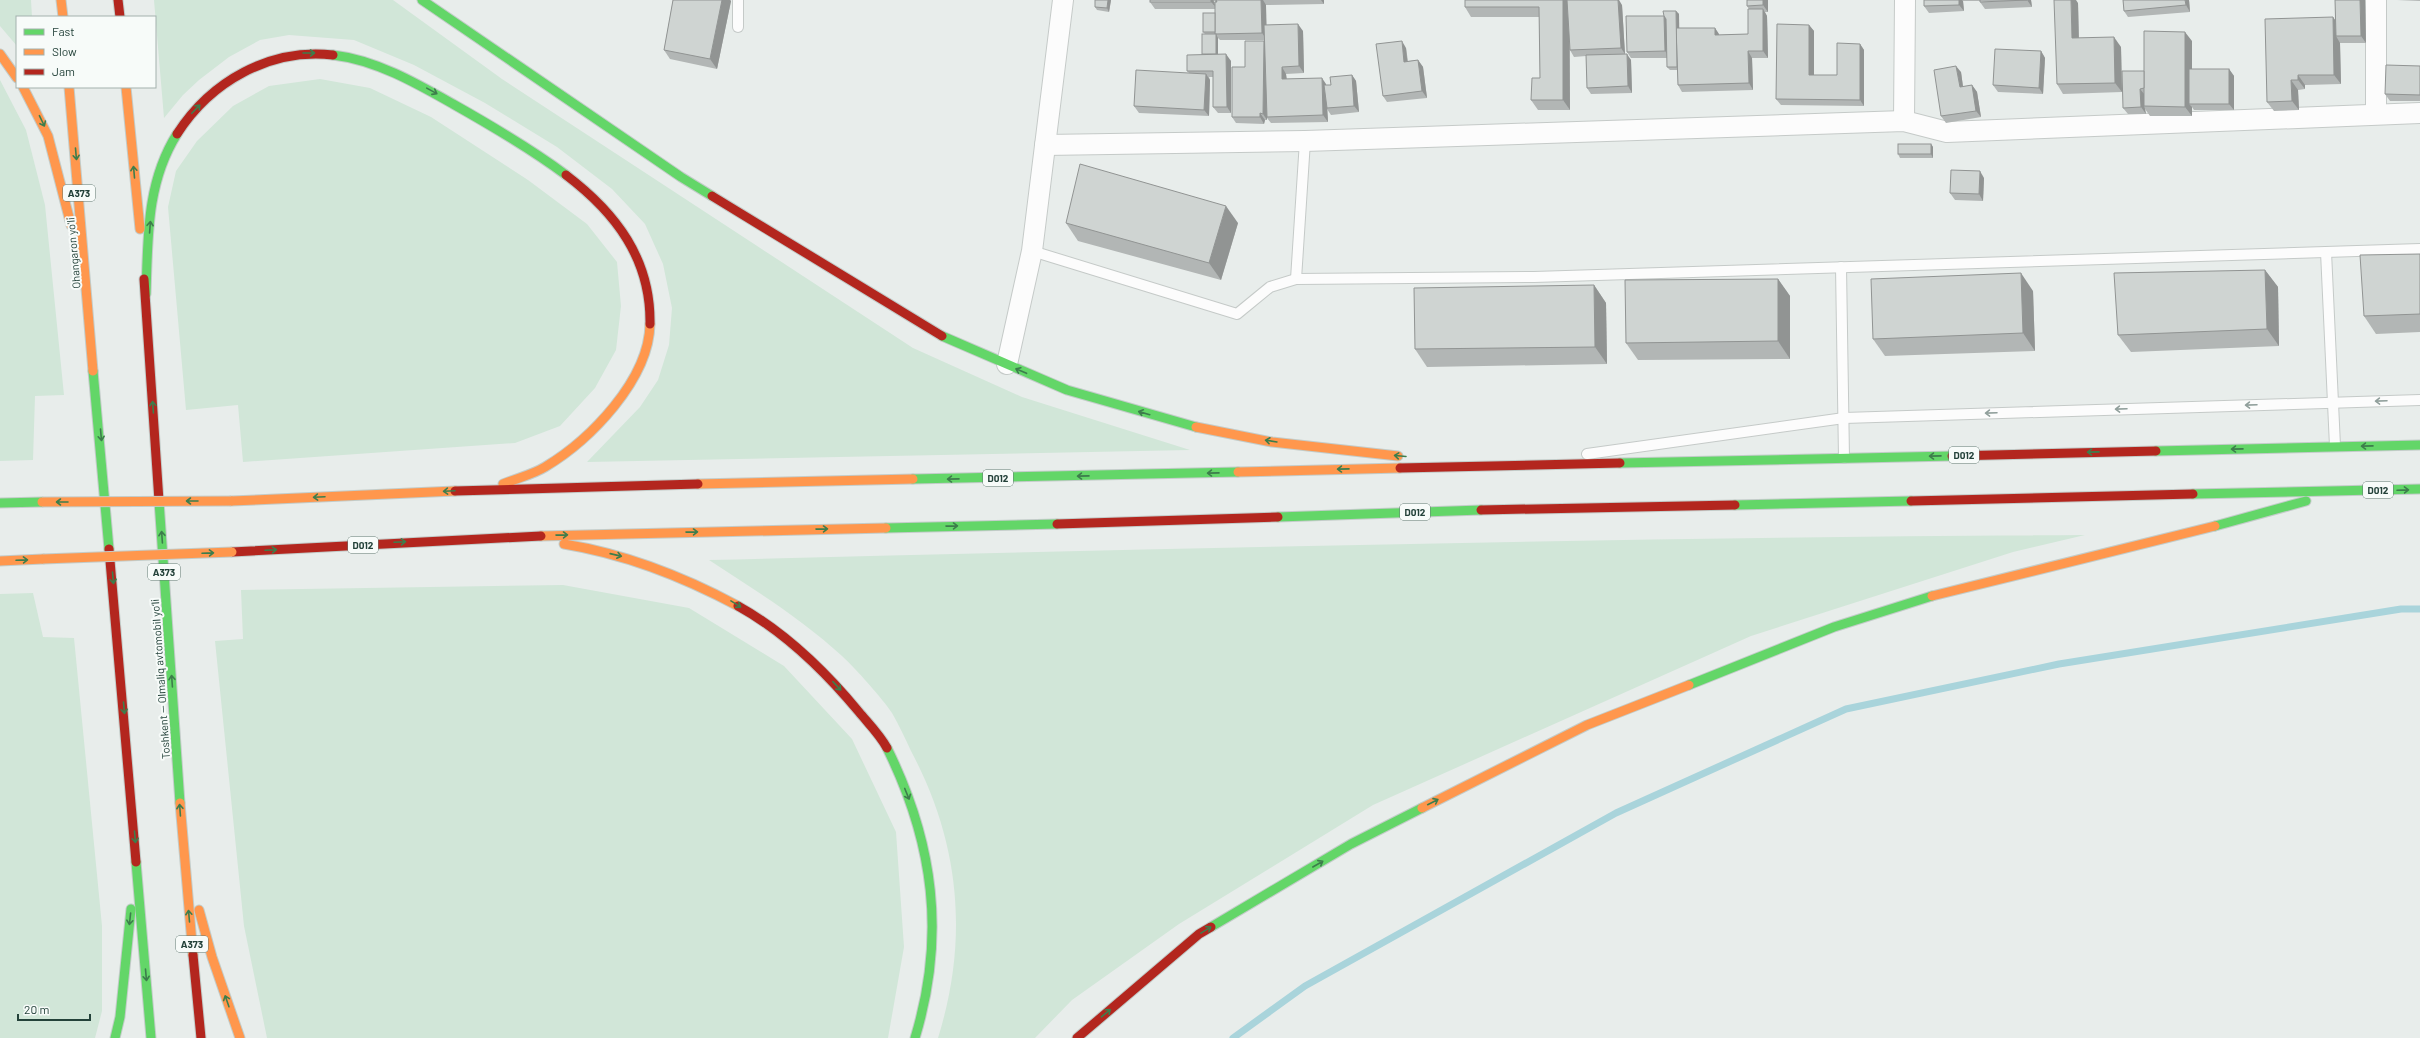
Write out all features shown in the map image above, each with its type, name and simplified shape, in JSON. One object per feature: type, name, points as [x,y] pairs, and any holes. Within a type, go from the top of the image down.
[{"type":"highway","points":[[61,0],[63,16]]},
{"type":"highway","points":[[118,0],[120,16]]},
{"type":"highway","points":[[422,0],[681,177],[944,336],[1067,390],[1194,427],[1272,442],[1508,466]]},
{"type":"highway","points":[[146,294],[151,210],[156,180],[167,152],[181,126],[195,110],[225,84],[265,60],[290,54],[318,53],[347,56],[373,64],[424,87],[473,114],[572,180],[596,199],[617,221],[633,249],[644,278],[650,309],[647,336],[640,363],[628,387],[612,410],[591,432],[544,468],[488,489]]},
{"type":"highway","points":[[0,54],[16,77]]},
{"type":"highway","points":[[24,88],[44,126],[56,161],[89,298]]},
{"type":"highway","name":"Ohangaron yoʻli","points":[[69,88],[89,298]]},
{"type":"highway","name":"A373","points":[[126,88],[146,294]]},
{"type":"highway","name":"Toshkent — Olmaliq avtomobil yo‘li","points":[[146,294],[183,849],[201,1038]]},
{"type":"highway","name":"A373","points":[[89,298],[151,1038]]},
{"type":"highway","name":"D012","points":[[0,503],[230,501],[488,489],[2420,444]]},
{"type":"highway","name":"D012","points":[[0,561],[232,552],[495,537],[1131,521],[1418,512],[2420,489]]},
{"type":"highway","points":[[1077,1038],[1199,934],[1352,844],[1587,725],[1819,633],[1922,599],[2209,528],[2336,492]]},
{"type":"highway","points":[[495,537],[573,545],[624,557],[721,595],[768,625],[812,660],[850,700],[885,745],[908,795],[926,851],[933,910],[930,963],[919,1026],[914,1038]]},
{"type":"highway","points":[[183,849],[212,957],[240,1038]]},
{"type":"highway","points":[[115,1038],[120,1016],[136,852]]},
{"type":"street","points":[[1007,364],[1032,250],[1062,0]]},
{"type":"street","points":[[1904,121],[1905,0]]},
{"type":"street","points":[[2376,0],[2376,114]]},
{"type":"street","points":[[1045,145],[1305,141],[1904,121],[1946,132],[2420,113]]},
{"type":"lane","points":[[738,0],[738,27]]},
{"type":"lane","points":[[1296,279],[1305,141]]},
{"type":"lane","points":[[1032,250],[1236,314],[1270,287],[1296,279],[1534,277],[2420,249]]},
{"type":"lane","points":[[2326,252],[2336,446]]},
{"type":"lane","points":[[1841,267],[1844,458]]},
{"type":"lane","points":[[1508,466],[1844,418],[2420,400]]},
{"type":"green space","points":[[0,0],[31,0],[32,16],[16,16],[16,45],[0,26]]},
{"type":"green space","points":[[154,0],[393,0],[502,79],[913,348],[1022,397],[1190,450],[587,462],[640,407],[658,380],[669,345],[672,308],[663,264],[645,224],[612,189],[557,147],[485,103],[414,65],[354,40],[289,35],[260,40],[229,57],[199,80],[183,95],[164,118]]},
{"type":"green space","points":[[320,79],[370,88],[431,117],[528,180],[587,224],[617,262],[621,306],[616,350],[595,388],[560,426],[515,443],[243,462],[238,405],[186,410],[168,207],[176,171],[197,141],[233,106],[269,86]]},
{"type":"green space","points":[[0,80],[26,130],[45,205],[64,395],[35,396],[33,460],[0,461]]},
{"type":"green space","points":[[2085,535],[2013,552],[1751,636],[1373,805],[1179,924],[1072,1000],[1035,1038],[938,1038],[948,1001],[954,964],[956,928],[954,892],[949,856],[940,821],[928,786],[895,718],[888,707],[854,668],[827,642],[794,617],[709,560],[1569,541]]},
{"type":"green space","points":[[563,585],[689,608],[784,666],[852,739],[896,832],[904,947],[888,1038],[267,1038],[244,926],[215,641],[243,639],[241,590]]},
{"type":"green space","points":[[33,593],[43,637],[74,638],[102,926],[102,1011],[95,1038],[0,1038],[0,594]]},
{"type":"building","points":[[673,0],[722,0],[710,59],[664,50]]},
{"type":"building","points":[[1095,0],[1108,0],[1107,8],[1095,7]]},
{"type":"building","points":[[1150,0],[1211,0],[1211,2],[1150,2]]},
{"type":"building","points":[[1213,0],[1216,0],[1217,2],[1215,2],[1215,5],[1214,5]]},
{"type":"building","points":[[1216,0],[1261,0],[1262,33],[1215,34]]},
{"type":"building","points":[[1465,0],[1563,0],[1563,100],[1531,100],[1532,78],[1540,78],[1539,7],[1465,7]]},
{"type":"building","points":[[1567,0],[1618,0],[1621,48],[1570,50]]},
{"type":"building","points":[[1747,0],[1763,0],[1763,5],[1747,6]]},
{"type":"building","points":[[1924,0],[1959,0],[1959,5],[1924,6]]},
{"type":"building","points":[[1980,0],[2027,0],[1980,2]]},
{"type":"building","points":[[2054,0],[2071,0],[2072,38],[2114,37],[2115,83],[2057,84]]},
{"type":"building","points":[[2123,0],[2185,0],[2186,5],[2124,11]]},
{"type":"building","points":[[2335,0],[2360,0],[2361,36],[2336,36]]},
{"type":"building","points":[[1748,9],[1763,9],[1763,51],[1748,51],[1749,83],[1678,85],[1676,28],[1715,28],[1715,35],[1748,34]]},
{"type":"building","points":[[1663,11],[1676,11],[1677,67],[1667,67],[1666,19]]},
{"type":"building","points":[[1203,13],[1215,13],[1215,32],[1203,32]]},
{"type":"building","points":[[1626,16],[1664,16],[1665,51],[1627,52]]},
{"type":"building","points":[[2333,17],[2334,75],[2298,75],[2298,80],[2291,80],[2292,101],[2267,102],[2265,19]]},
{"type":"building","points":[[1298,24],[1299,66],[1282,67],[1282,79],[1322,78],[1323,115],[1267,117],[1264,25]]},
{"type":"building","points":[[1777,24],[1809,25],[1809,75],[1837,75],[1837,43],[1860,44],[1860,100],[1776,99]]},
{"type":"building","points":[[2144,31],[2185,32],[2185,107],[2144,106]]},
{"type":"building","points":[[1202,34],[1216,34],[1216,54],[1202,54]]},
{"type":"building","points":[[1245,41],[1264,41],[1263,114],[1260,113],[1260,117],[1232,117],[1232,67],[1245,67]]},
{"type":"building","points":[[1402,41],[1404,62],[1418,60],[1422,91],[1383,96],[1376,44]]},
{"type":"building","points":[[1995,49],[2041,51],[2039,88],[1993,85]]},
{"type":"building","points":[[1226,54],[1227,107],[1213,107],[1213,71],[1187,71],[1187,55]]},
{"type":"building","points":[[1627,54],[1628,86],[1587,88],[1586,55]]},
{"type":"building","points":[[2386,65],[2420,66],[2420,95],[2385,94]]},
{"type":"building","points":[[1956,66],[1960,87],[1972,85],[1976,111],[1941,116],[1934,70]]},
{"type":"building","points":[[2189,69],[2229,69],[2229,104],[2189,104]]},
{"type":"building","points":[[1136,70],[1206,74],[1204,110],[1134,106]]},
{"type":"building","points":[[2122,71],[2144,71],[2144,88],[2140,89],[2141,107],[2123,108]]},
{"type":"building","points":[[1352,75],[1354,106],[1327,108],[1324,85],[1331,85],[1330,77]]},
{"type":"building","points":[[1898,144],[1931,144],[1931,154],[1898,154]]},
{"type":"building","points":[[1080,164],[1226,206],[1209,263],[1066,223]]},
{"type":"building","points":[[1951,170],[1980,171],[1979,194],[1950,193]]},
{"type":"building","points":[[2420,254],[2420,314],[2364,316],[2360,255]]},
{"type":"building","points":[[2265,270],[2267,329],[2118,335],[2114,273]]},
{"type":"building","points":[[2021,273],[2023,333],[1873,339],[1871,279]]},
{"type":"building","points":[[1778,279],[1778,341],[1626,343],[1625,280]]},
{"type":"building","points":[[1594,285],[1595,347],[1415,349],[1414,288]]},
{"type":"waterway","points":[[1233,1038],[1305,986],[1616,813],[1846,709],[2059,664],[2401,609],[2420,609]]},
{"type":"traffic: fast","points":[[422,0],[681,177],[712,196]]},
{"type":"traffic: fast","points":[[333,55],[380,67],[425,88],[511,138],[566,175]]},
{"type":"traffic: fast","points":[[146,294],[147,253],[154,192],[159,172],[177,134]]},
{"type":"traffic: fast","points":[[942,336],[1067,390],[1196,427]]},
{"type":"traffic: fast","points":[[93,371],[109,549]]},
{"type":"traffic: fast","points":[[2156,451],[2420,445]]},
{"type":"traffic: fast","points":[[1620,463],[1952,456]]},
{"type":"traffic: fast","points":[[913,479],[1238,472]]},
{"type":"traffic: fast","points":[[2193,494],[2420,489]]},
{"type":"traffic: fast","points":[[159,501],[180,803]]},
{"type":"traffic: fast","points":[[1735,505],[1911,501]]},
{"type":"traffic: fast","points":[[2215,526],[2306,501]]},
{"type":"traffic: fast","points":[[0,503],[42,502]]},
{"type":"traffic: fast","points":[[1278,517],[1481,510]]},
{"type":"traffic: fast","points":[[886,528],[1057,524]]},
{"type":"traffic: fast","points":[[1689,685],[1834,627],[1932,596]]},
{"type":"traffic: fast","points":[[887,748],[916,819],[925,855],[930,890],[932,926],[930,963],[925,1000],[915,1038]]},
{"type":"traffic: fast","points":[[1211,927],[1351,844],[1422,808]]},
{"type":"traffic: fast","points":[[136,862],[151,1038]]},
{"type":"traffic: fast","points":[[115,1038],[120,1017],[131,909]]},
{"type":"traffic: slow","points":[[61,0],[63,16]]},
{"type":"traffic: slow","points":[[0,54],[16,77]]},
{"type":"traffic: slow","points":[[24,88],[48,136],[71,225]]},
{"type":"traffic: slow","points":[[69,88],[93,371]]},
{"type":"traffic: slow","points":[[126,88],[140,229]]},
{"type":"traffic: slow","points":[[503,484],[545,467],[580,441],[598,425],[628,387],[640,366],[647,345],[650,324]]},
{"type":"traffic: slow","points":[[1196,427],[1272,442],[1398,456]]},
{"type":"traffic: slow","points":[[1238,472],[1400,468]]},
{"type":"traffic: slow","points":[[698,484],[913,479]]},
{"type":"traffic: slow","points":[[231,501],[455,491]]},
{"type":"traffic: slow","points":[[42,502],[231,501]]},
{"type":"traffic: slow","points":[[1932,596],[2215,526]]},
{"type":"traffic: slow","points":[[541,536],[886,528]]},
{"type":"traffic: slow","points":[[564,544],[587,548],[632,560],[697,585],[738,606]]},
{"type":"traffic: slow","points":[[43,559],[232,552]]},
{"type":"traffic: slow","points":[[0,561],[43,559]]},
{"type":"traffic: slow","points":[[1422,808],[1587,725],[1689,685]]},
{"type":"traffic: slow","points":[[180,803],[193,955]]},
{"type":"traffic: slow","points":[[199,910],[212,957],[240,1038]]},
{"type":"traffic: jam","points":[[118,0],[120,16]]},
{"type":"traffic: jam","points":[[177,134],[191,115],[207,98],[244,72],[265,63],[287,57],[310,54],[333,55]]},
{"type":"traffic: jam","points":[[566,175],[600,205],[627,239],[637,258],[644,279],[649,300],[650,324]]},
{"type":"traffic: jam","points":[[712,196],[942,336]]},
{"type":"traffic: jam","points":[[144,279],[159,501]]},
{"type":"traffic: jam","points":[[1952,456],[2156,451]]},
{"type":"traffic: jam","points":[[1400,468],[1620,463]]},
{"type":"traffic: jam","points":[[455,491],[698,484]]},
{"type":"traffic: jam","points":[[1911,501],[2193,494]]},
{"type":"traffic: jam","points":[[1481,510],[1735,505]]},
{"type":"traffic: jam","points":[[1057,524],[1278,517]]},
{"type":"traffic: jam","points":[[232,552],[541,536]]},
{"type":"traffic: jam","points":[[109,549],[136,862]]},
{"type":"traffic: jam","points":[[738,606],[755,616],[788,640],[818,667],[870,725],[887,748]]},
{"type":"traffic: jam","points":[[1077,1038],[1199,934],[1211,927]]},
{"type":"traffic: jam","points":[[193,955],[201,1038]]}]
